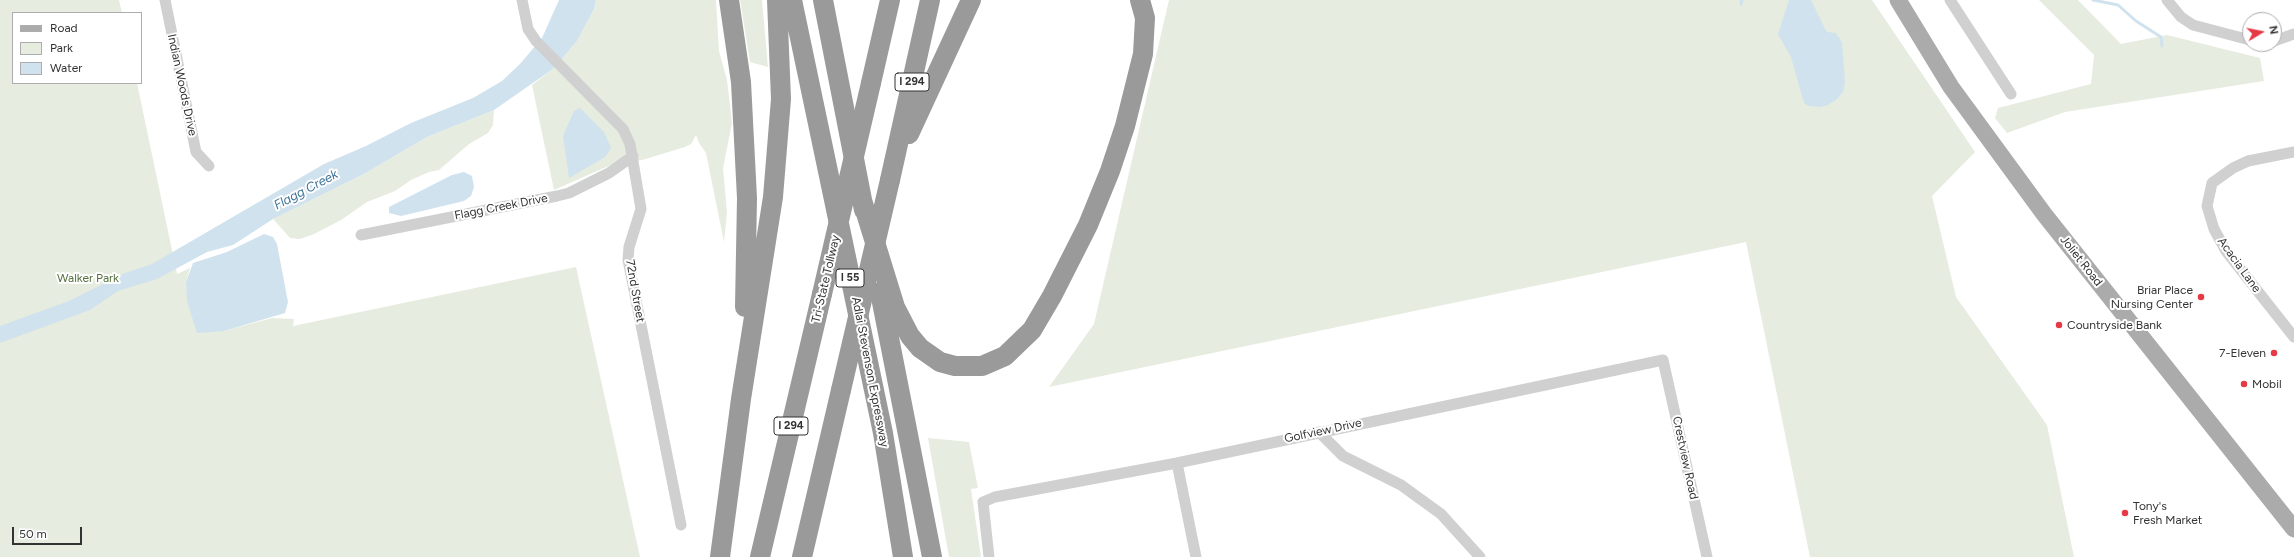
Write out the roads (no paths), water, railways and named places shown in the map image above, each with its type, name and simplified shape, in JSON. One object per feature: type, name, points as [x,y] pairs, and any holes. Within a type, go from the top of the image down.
[{"type":"highway","points":[[729,0],[741,82],[747,198],[741,399]]},
{"type":"highway","points":[[720,557],[741,399],[773,197],[781,99],[777,0]]},
{"type":"highway","name":"Adlai Stevenson Expressway","points":[[792,0],[883,433],[903,557]]},
{"type":"highway","name":"Adlai Stevenson Expressway","points":[[823,0],[932,557]]},
{"type":"highway","name":"Tri-State Tollway","points":[[760,557],[890,0]]},
{"type":"highway","name":"I 294","points":[[802,557],[892,172],[930,0]]},
{"type":"highway","points":[[892,172],[971,0]]},
{"type":"highway","points":[[862,197],[895,307],[910,336],[920,348],[940,362],[954,366],[982,366],[1005,356],[1028,335],[1052,296],[1088,225],[1110,171],[1125,126],[1144,54],[1145,18],[1140,0]]},
{"type":"main road","name":"Joliet Road","points":[[1898,0],[1951,87],[2044,214],[2294,529]]},
{"type":"street","name":"Indian Woods Drive","points":[[165,0],[196,152],[209,166]]},
{"type":"street","name":"72nd Street","points":[[522,0],[528,29],[536,41],[623,129],[630,144],[641,208],[629,247],[628,260],[681,525]]},
{"type":"street","points":[[1950,0],[2011,94]]},
{"type":"street","points":[[2167,0],[2181,17],[2193,25],[2242,38]]},
{"type":"street","points":[[2282,38],[2294,34]]},
{"type":"street","name":"Acacia Lane","points":[[2294,152],[2248,161],[2233,168],[2212,183],[2207,206],[2214,229],[2226,251],[2294,337]]},
{"type":"street","name":"Flagg Creek Drive","points":[[361,235],[557,196],[609,173],[633,156]]},
{"type":"street","name":"Golfview Drive","points":[[989,557],[983,502],[995,497],[1178,463],[1663,360]]},
{"type":"street","name":"Crestview Road","points":[[1663,360],[1707,557]]},
{"type":"street","points":[[1319,432],[1343,456],[1401,485],[1441,514],[1480,557]]},
{"type":"street","points":[[1178,463],[1196,557]]},
{"type":"water","name":"Flagg Creek","points":[[559,0],[596,0],[594,9],[577,41],[553,69],[494,110],[427,137],[364,174],[273,219],[233,245],[207,252],[157,279],[118,291],[90,310],[0,343],[0,326],[69,301],[125,273],[152,264],[324,164],[366,146],[411,123],[473,98],[502,81],[520,64],[542,38]]},
{"type":"water","points":[[1789,0],[1811,0],[1827,32],[1836,33],[1842,43],[1845,82],[1843,92],[1836,100],[1828,105],[1820,107],[1809,106],[1804,103],[1791,57],[1778,34]]},
{"type":"water","points":[[580,108],[604,132],[611,148],[605,157],[569,178],[563,136],[574,111]]},
{"type":"water","points":[[464,172],[472,176],[474,187],[471,196],[464,201],[401,216],[389,213],[389,207],[452,175]]},
{"type":"water","points":[[264,234],[273,237],[277,244],[288,302],[285,313],[224,331],[197,333],[187,301],[186,282],[193,263],[227,252]]},
{"type":"waterway","points":[[1741,4],[1742,0]]},
{"type":"waterway","points":[[2093,0],[2118,5],[2136,21],[2161,37],[2162,46]]},
{"type":"place","name":"Briar Place Nursing Center","points":[[2201,297]]},
{"type":"place","name":"Countryside Bank","points":[[2059,325]]},
{"type":"place","name":"7-Eleven","points":[[2274,353]]},
{"type":"place","name":"Mobil","points":[[2244,384]]},
{"type":"place","name":"Tony's Fresh Market","points":[[2125,513]]},
{"type":"park label","name":"Walker Park","points":[[88,278]]}]
